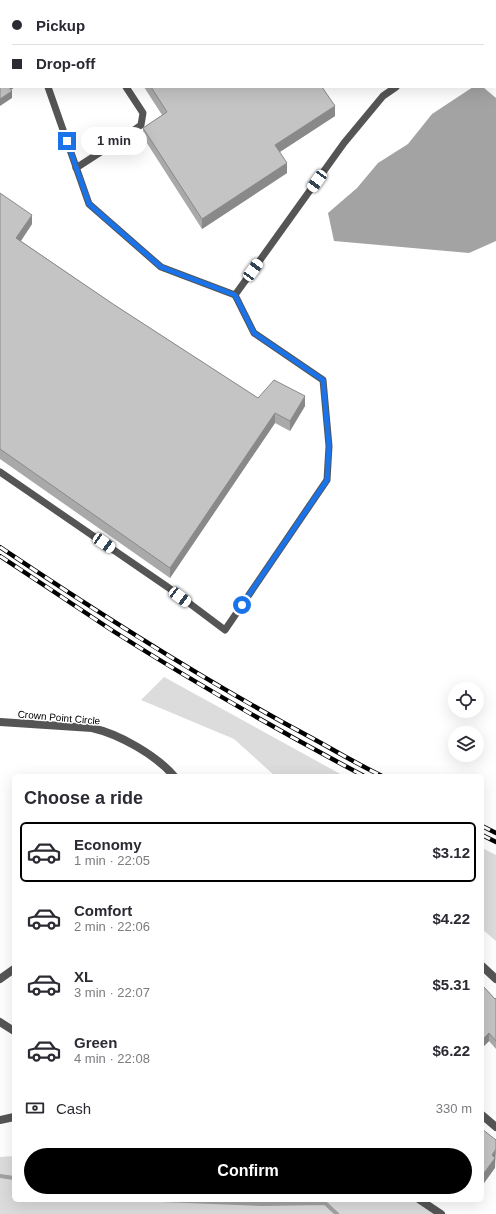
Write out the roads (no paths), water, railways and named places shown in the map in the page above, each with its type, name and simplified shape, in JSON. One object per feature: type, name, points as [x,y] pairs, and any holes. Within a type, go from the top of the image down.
[{"type":"street","name":"Crown Point Circle","points":[[0,722],[92,728],[105,731],[118,736],[166,766],[172,774]]},
{"type":"street","points":[[484,968],[496,979]]},
{"type":"street","points":[[0,979],[12,970]]},
{"type":"street","points":[[0,1022],[12,1030]]},
{"type":"street","points":[[0,1120],[12,1117]]},
{"type":"street","points":[[484,1117],[496,1127]]},
{"type":"street","points":[[423,1202],[441,1214]]},
{"type":"lane","points":[[0,472],[169,588],[225,630],[327,480],[329,446],[323,380],[254,333],[235,295],[161,267],[89,204],[48,88]]},
{"type":"lane","points":[[76,168],[141,125],[143,113],[127,88]]},
{"type":"lane","points":[[235,295],[344,143],[383,96],[395,88]]},
{"type":"waterway","points":[[0,1176],[12,1178]]},
{"type":"waterway","points":[[212,1202],[262,1204],[325,1203],[337,1214]]},
{"type":"railway","points":[[0,547],[114,622],[191,670],[378,774]]},
{"type":"railway","points":[[0,556],[113,631],[206,688],[300,742],[360,774]]},
{"type":"railway","points":[[484,827],[496,833]]},
{"type":"railway","points":[[484,836],[496,842]]}]
